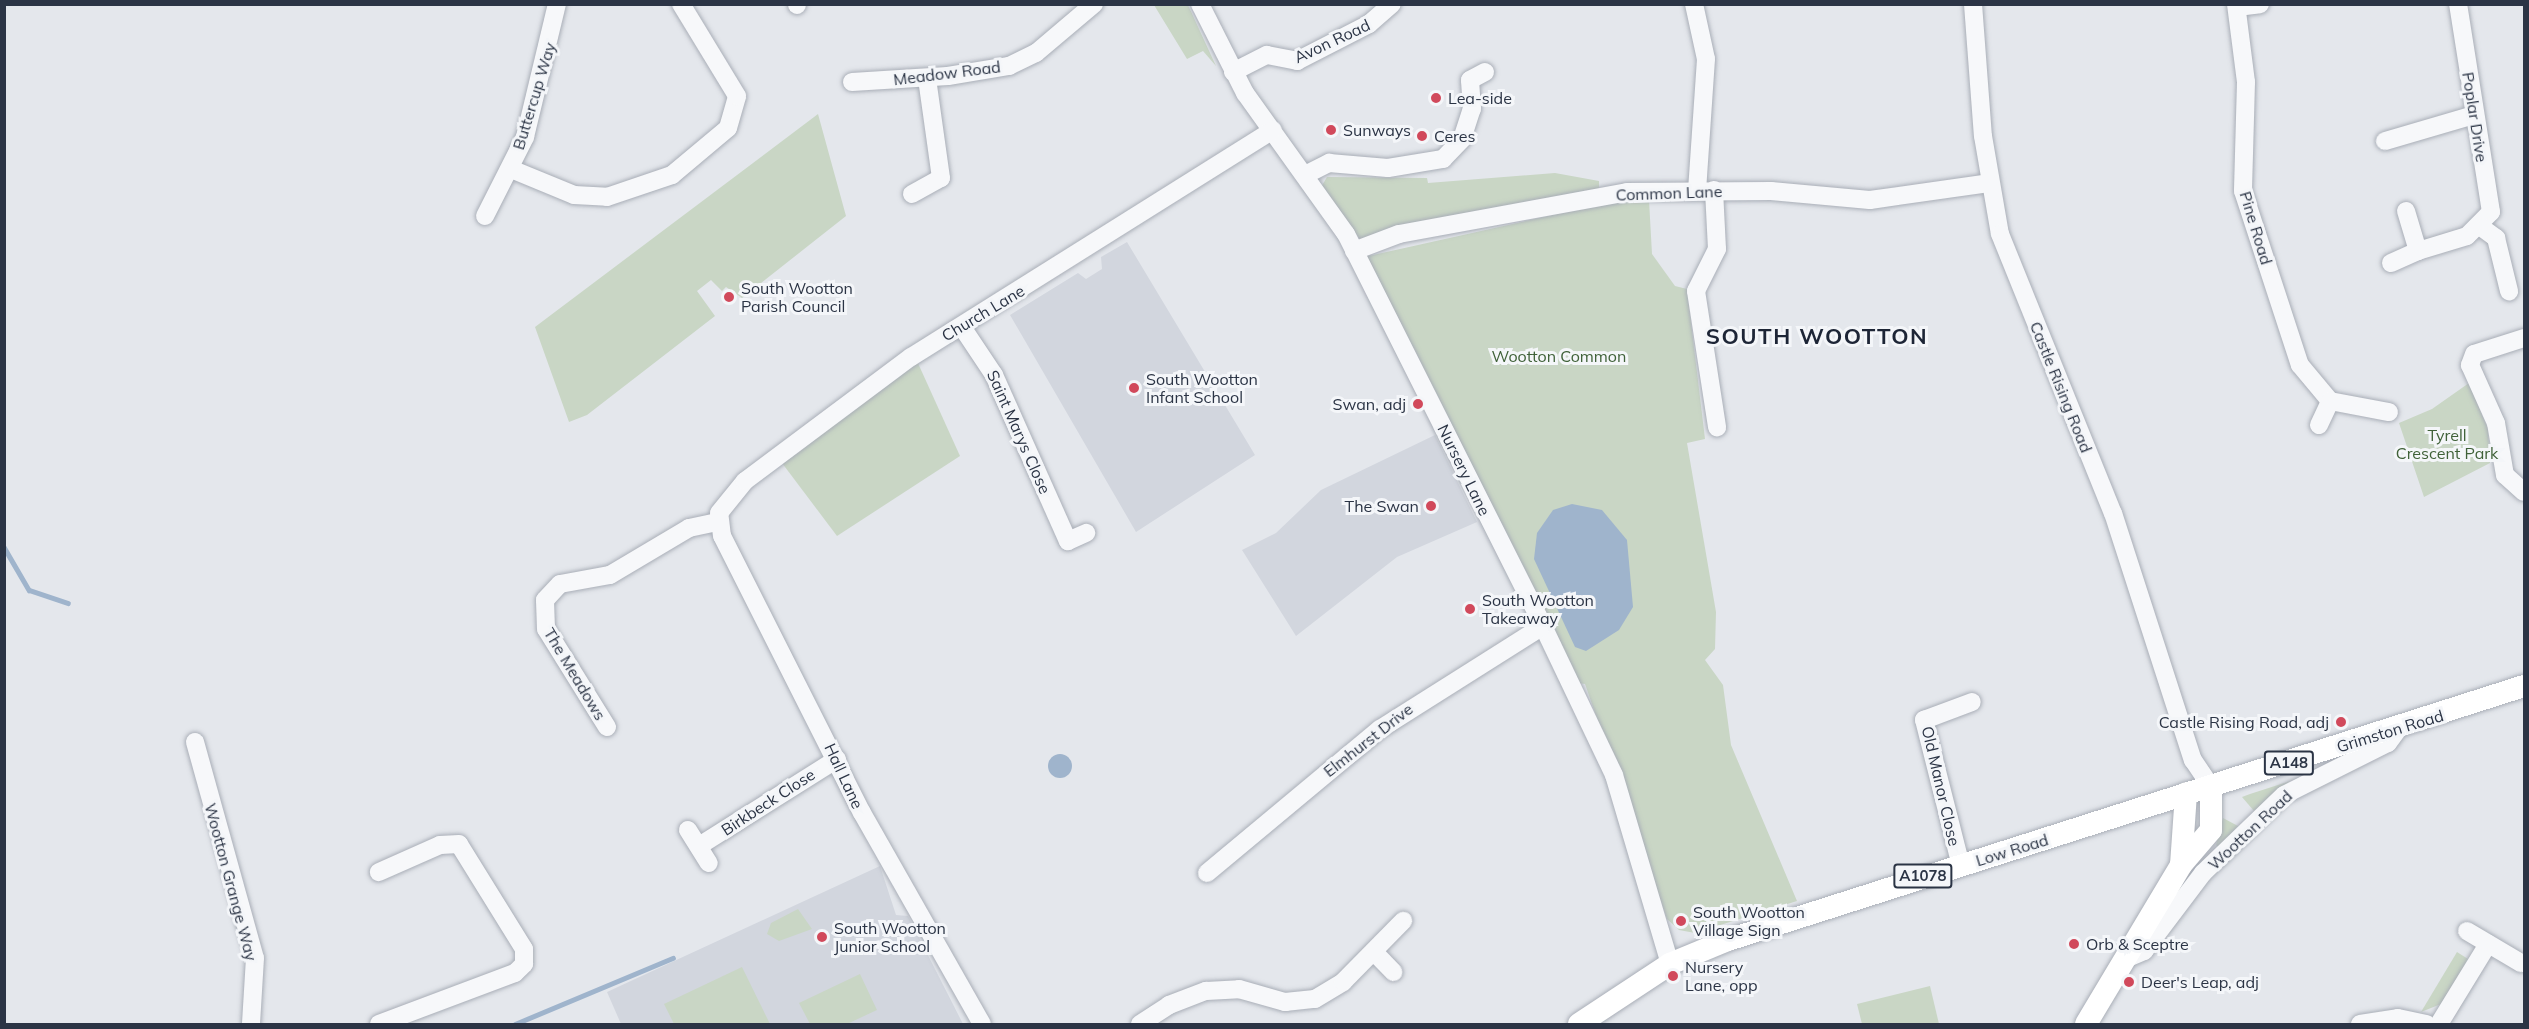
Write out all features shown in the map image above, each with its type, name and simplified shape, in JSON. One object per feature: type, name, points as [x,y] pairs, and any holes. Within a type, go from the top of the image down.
[{"type":"main road","name":"Grimston Road","points":[[2186,793],[2524,687]]},
{"type":"main road","name":"Wootton Road","points":[[2086,1024],[2181,865],[2211,830],[2211,787]]},
{"type":"main road","name":"Low Road","points":[[1578,1024],[1670,964],[1882,887],[1961,866],[2186,793]]},
{"type":"main road","name":"Wootton Road","points":[[2181,865],[2186,793]]},
{"type":"street","name":"Buttercup Way","points":[[485,216],[511,169],[543,78],[557,4]]},
{"type":"street","points":[[511,169],[574,195],[607,197],[672,175],[728,128],[737,96],[681,4]]},
{"type":"street","name":"Meadow Road","points":[[852,82],[927,78],[1009,66],[1036,53],[1094,4]]},
{"type":"street","name":"Nursery Lane","points":[[1200,4],[1233,72],[1307,174],[1354,251],[1543,626],[1614,775],[1670,964]]},
{"type":"street","name":"Avon Road","points":[[1233,72],[1267,56],[1297,61],[1369,24],[1392,4]]},
{"type":"street","points":[[1694,4],[1706,59],[1706,190],[1717,249],[1696,291],[1717,427]]},
{"type":"street","name":"Castle Rising Road","points":[[1973,4],[1989,183],[2000,234],[2113,513],[2193,759],[2211,787]]},
{"type":"street","points":[[2236,6],[2260,4]]},
{"type":"street","name":"Poplar Drive","points":[[2458,4],[2491,212],[2474,231]]},
{"type":"street","name":"Pine Road","points":[[2236,6],[2246,82],[2243,191],[2300,365],[2330,401]]},
{"type":"street","points":[[1307,174],[1329,163],[1388,168],[1429,166],[1443,159],[1462,139],[1472,109],[1470,80],[1485,72]]},
{"type":"street","points":[[912,194],[945,184],[927,78]]},
{"type":"street","points":[[2385,141],[2474,115]]},
{"type":"street","name":"Church Lane","points":[[718,522],[728,496],[745,481],[910,357],[962,327],[1273,130]]},
{"type":"street","name":"Common Lane","points":[[1354,251],[1399,234],[1599,196],[1706,190],[1870,200],[1989,183]]},
{"type":"street","points":[[2406,211],[2418,251]]},
{"type":"street","points":[[2391,264],[2418,251],[2474,231],[2496,238],[2509,291]]},
{"type":"street","name":"Saint Marys Close","points":[[962,327],[994,375],[1060,545],[1086,533]]},
{"type":"street","points":[[2524,338],[2474,354],[2470,365],[2496,423],[2498,459],[2512,485],[2524,492]]},
{"type":"street","points":[[2319,425],[2330,401],[2389,412]]},
{"type":"street","name":"The Meadows","points":[[607,727],[546,629],[545,600],[560,584],[610,575],[689,528],[718,522]]},
{"type":"street","name":"Hall Lane","points":[[718,522],[874,837],[938,938],[982,1024]]},
{"type":"street","name":"Elmhurst Drive","points":[[1207,873],[1380,729],[1543,626]]},
{"type":"street","name":"Old Manor Close","points":[[1961,866],[1924,720],[1972,702]]},
{"type":"street","name":"Wootton Road","points":[[2123,960],[2144,951],[2203,873],[2284,795],[2388,743],[2399,728]]},
{"type":"street","name":"Wootton Grange Way","points":[[195,742],[255,958],[251,1024]]},
{"type":"street","name":"Birkbeck Close","points":[[699,846],[837,759]]},
{"type":"street","name":"Castle Rising Road","points":[[2186,793],[2193,759]]},
{"type":"street","points":[[688,830],[709,862]]},
{"type":"street","points":[[379,872],[440,845],[459,844],[524,949],[524,964],[514,973],[379,1024]]},
{"type":"street","points":[[1140,1024],[1168,1005],[1206,991],[1239,989],[1285,1002],[1316,999],[1374,952],[1403,921]]},
{"type":"street","points":[[2467,931],[2521,963]]},
{"type":"street","points":[[2439,1024],[2488,944]]},
{"type":"street","points":[[1374,952],[1393,972]]},
{"type":"street","points":[[2360,1024],[2398,1018],[2426,1024]]},
{"type":"shaded area","name":"South Wootton Infant School","points":[[1127,242],[1255,455],[1136,532],[1010,315],[1078,273],[1086,279],[1102,269],[1101,257]]},
{"type":"shaded area","points":[[1435,435],[1477,522],[1397,557],[1296,636],[1242,550],[1276,533],[1321,490]]},
{"type":"shaded area","name":"South Wootton Junior School","points":[[880,866],[896,915],[908,916],[963,1024],[621,1024],[607,992]]},
{"type":"green space","points":[[1154,5],[1188,5],[1216,66],[1203,51],[1187,59]]},
{"type":"green space","points":[[818,114],[846,216],[742,298],[726,287],[722,291],[711,280],[697,291],[715,316],[587,415],[569,422],[535,327]]},
{"type":"green space","points":[[1555,173],[1599,181],[1599,191],[1360,239],[1320,189],[1327,177],[1427,178],[1428,183]]},
{"type":"green space","name":"Wootton Common","points":[[1649,200],[1652,254],[1675,286],[1687,289],[1705,439],[1687,443],[1716,612],[1715,649],[1705,660],[1723,685],[1731,745],[1797,901],[1695,933],[1679,930],[1667,919],[1585,684],[1578,683],[1364,257],[1602,204]]},
{"type":"green space","points":[[917,361],[960,456],[837,536],[782,463]]},
{"type":"green space","name":"Tyrell Crescent Park","points":[[2469,383],[2488,429],[2490,463],[2424,497],[2399,423],[2432,409]]},
{"type":"green space","points":[[2290,781],[2254,811],[2242,797],[2250,794]]},
{"type":"green space","points":[[2223,818],[2238,826],[2219,848],[2216,845]]},
{"type":"green space","points":[[798,909],[812,929],[779,941],[767,934],[771,923]]},
{"type":"green space","points":[[2457,952],[2468,959],[2441,1004],[2421,1012]]},
{"type":"green space","points":[[742,967],[770,1024],[674,1024],[664,1004]]},
{"type":"green space","points":[[860,974],[877,1010],[847,1024],[810,1024],[799,1003]]},
{"type":"green space","points":[[1930,986],[1939,1024],[1862,1024],[1857,1004]]},
{"type":"water","points":[[1572,504],[1602,510],[1627,540],[1633,607],[1619,630],[1586,651],[1575,647],[1534,559],[1537,533],[1553,510]]},
{"type":"water","points":[[1055,754],[1065,754],[1072,761],[1072,771],[1065,778],[1055,778],[1048,771],[1048,761]]},
{"type":"waterway","points":[[4,547],[29,590],[68,603]]},
{"type":"waterway","points":[[515,1024],[673,958]]},
{"type":"place","name":"Lea-side","points":[[1436,98]]},
{"type":"place","name":"Sunways","points":[[1331,130]]},
{"type":"place","name":"Ceres","points":[[1422,136]]},
{"type":"place","name":"South Wootton Parish Council","points":[[729,297]]},
{"type":"place","name":"South Wootton Infant School","points":[[1134,388]]},
{"type":"place","name":"Swan, adj","points":[[1418,404]]},
{"type":"place","name":"The Swan","points":[[1431,506]]},
{"type":"place","name":"South Wootton Takeaway","points":[[1470,609]]},
{"type":"place","name":"Castle Rising Road, adj","points":[[2341,722]]},
{"type":"place","name":"South Wootton Village Sign","points":[[1681,921]]},
{"type":"place","name":"South Wootton Junior School","points":[[822,937]]},
{"type":"place","name":"Orb & Sceptre","points":[[2074,944]]},
{"type":"place","name":"Nursery Lane, opp","points":[[1673,976]]},
{"type":"place","name":"Deer's Leap, adj","points":[[2129,982]]},
{"type":"district","name":"SOUTH WOOTTON","points":[[1817,337]]}]
